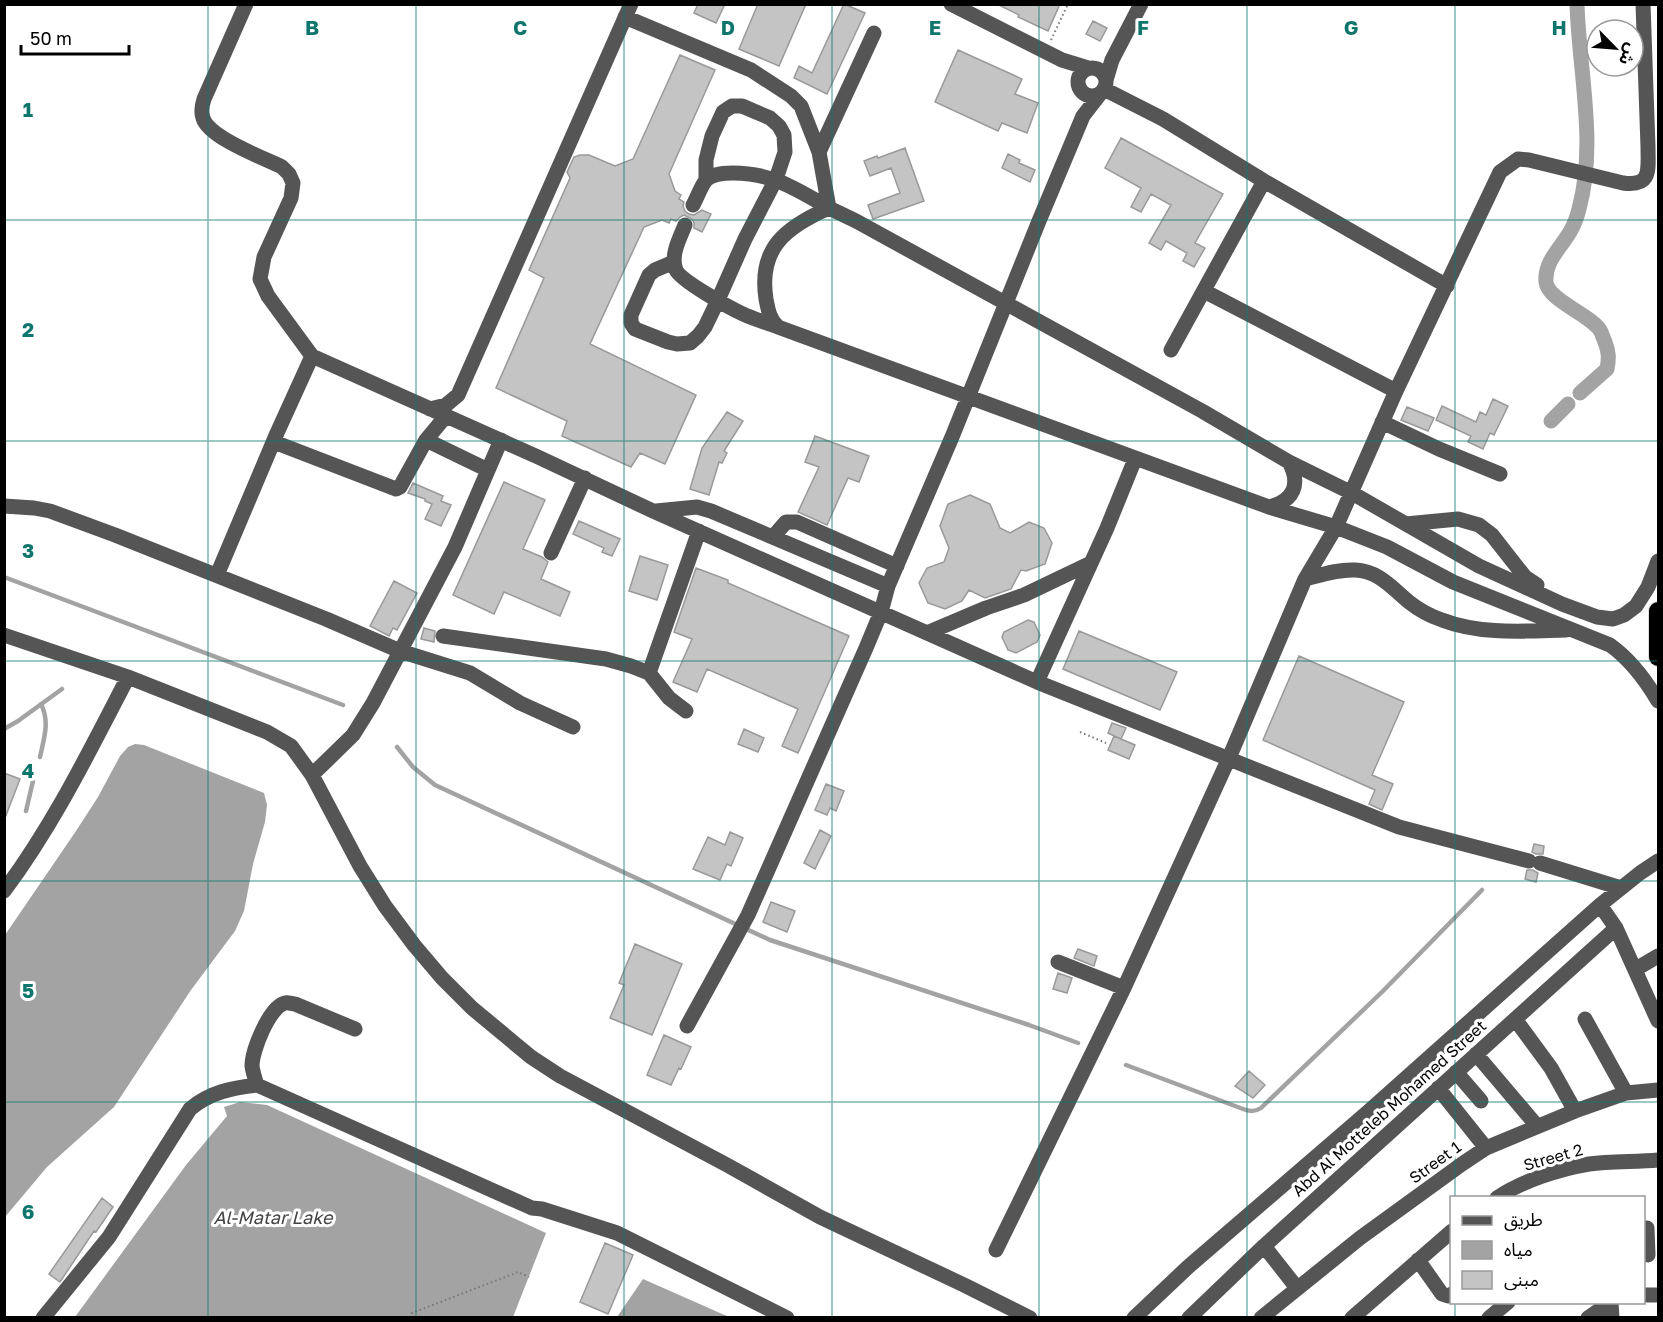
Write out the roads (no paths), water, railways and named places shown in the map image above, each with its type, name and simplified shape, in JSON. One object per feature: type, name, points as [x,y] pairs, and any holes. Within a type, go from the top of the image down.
[{"type":"highway","points":[[1659,611],[1659,657]]},
{"type":"street","points":[[246,4],[204,99],[203,118],[207,126],[222,139],[282,167],[289,174],[293,183],[291,198],[264,257],[260,279],[268,296],[312,356],[1037,682],[1399,827],[1535,862],[1621,888]]},
{"type":"street","points":[[951,4],[1099,77],[1162,119],[1264,181],[1447,286]]},
{"type":"street","points":[[687,1026],[748,915],[881,612],[888,586],[1099,77],[1113,60],[1141,4]]},
{"type":"street","points":[[996,1250],[1124,988],[1229,758],[1305,579],[1336,527],[1396,391],[1500,172],[1518,159],[1540,162],[1631,184],[1640,183],[1646,178],[1648,170],[1643,4]]},
{"type":"street","points":[[465,424],[457,406],[458,395],[628,11],[751,70],[791,96],[805,112],[819,152],[829,208]]},
{"type":"street","points":[[819,152],[874,33]]},
{"type":"street","points":[[1062,60],[1087,96],[1092,97],[1101,93],[1099,77]]},
{"type":"street","points":[[1083,116],[1078,86],[1080,73],[1099,77]]},
{"type":"street","points":[[674,262],[649,275],[631,315],[631,323],[635,329],[668,342],[690,343],[705,327],[745,239],[776,179],[785,152],[784,135],[771,118],[742,106],[732,106],[723,112],[712,136],[706,160],[706,180],[693,206]]},
{"type":"street","points":[[706,180],[716,174],[730,173],[754,173],[776,179],[856,221],[1289,462],[1352,493],[1479,566],[1578,610],[1597,617],[1612,619],[1624,615],[1636,606],[1648,587],[1659,561]]},
{"type":"street","points":[[1171,350],[1264,181]]},
{"type":"street","points":[[778,327],[772,322],[764,286],[764,271],[770,253],[794,227],[829,208]]},
{"type":"street","points":[[685,225],[675,253],[674,262],[677,272],[683,279],[742,314],[1135,459],[1269,507],[1336,527],[1387,547],[1453,582],[1610,645],[1621,652],[1643,676],[1659,701]]},
{"type":"street","points":[[1204,291],[1396,391]]},
{"type":"street","points":[[217,575],[312,356]]},
{"type":"street","points":[[430,409],[446,405],[458,395]]},
{"type":"street","points":[[274,442],[396,489],[400,487],[426,440],[446,416]]},
{"type":"street","points":[[1382,422],[1500,474]]},
{"type":"street","points":[[426,440],[488,470]]},
{"type":"street","points":[[312,775],[353,735],[373,703],[455,547],[501,440]]},
{"type":"street","points":[[1037,682],[1135,459]]},
{"type":"street","points":[[1269,507],[1284,502],[1293,490],[1295,476],[1289,462]]},
{"type":"street","points":[[551,553],[585,478]]},
{"type":"street","points":[[4,506],[34,508],[50,512],[115,535],[400,651],[470,673],[520,703],[573,727]]},
{"type":"street","points":[[653,511],[697,507],[711,511],[888,586]]},
{"type":"street","points":[[1405,524],[1458,519],[1479,525],[1492,535],[1525,577],[1578,610]]},
{"type":"street","points":[[773,537],[786,522],[797,522],[897,566]]},
{"type":"street","points":[[649,674],[699,531]]},
{"type":"street","points":[[927,633],[1024,595],[1091,563]]},
{"type":"street","points":[[1468,588],[1479,566]]},
{"type":"street","points":[[1305,579],[1348,570],[1364,571],[1383,579],[1421,611],[1456,625],[1487,630],[1575,630]]},
{"type":"street","points":[[1610,645],[1616,629],[1612,619]]},
{"type":"street","points":[[4,635],[128,677],[279,738],[291,746],[312,775],[360,866],[385,906],[414,945],[471,1008],[531,1057],[560,1076],[820,1217],[1030,1317]]},
{"type":"street","points":[[443,636],[606,659],[631,666],[649,674],[669,698],[686,711]]},
{"type":"street","points":[[4,891],[44,834],[128,677]]},
{"type":"street","points":[[1134,1317],[1600,905],[1659,861]]},
{"type":"street","points":[[1600,905],[1616,928],[1659,1021]]},
{"type":"street","name":"Abd Al Motteleb Mohamed Street","points":[[1189,1317],[1264,1246],[1616,928]]},
{"type":"street","points":[[1636,969],[1659,956]]},
{"type":"street","points":[[1058,962],[1124,988]]},
{"type":"street","points":[[257,1085],[252,1067],[255,1049],[271,1016],[285,1003],[295,1004],[355,1029]]},
{"type":"street","points":[[1515,1019],[1551,1068],[1575,1111]]},
{"type":"street","points":[[1585,1019],[1626,1093]]},
{"type":"street","points":[[1476,1054],[1537,1126]]},
{"type":"street","points":[[1456,1072],[1481,1101]]},
{"type":"street","points":[[43,1317],[109,1237],[190,1109],[212,1095],[228,1089],[257,1085],[532,1208],[617,1233],[787,1317]]},
{"type":"street","points":[[1438,1088],[1486,1148]]},
{"type":"street","name":"Street 1","points":[[1261,1317],[1360,1238],[1486,1148],[1575,1111],[1626,1093],[1659,1090]]},
{"type":"street","name":"Street 2","points":[[1499,1196],[1550,1174],[1589,1164],[1659,1160]]},
{"type":"street","points":[[1648,1255],[1650,1228]]},
{"type":"street","points":[[1358,1315],[1450,1233]]},
{"type":"street","points":[[1264,1246],[1297,1287]]},
{"type":"street","points":[[1418,1260],[1442,1294],[1450,1295]]},
{"type":"street","points":[[1489,1317],[1505,1304]]},
{"type":"street","points":[[1588,1317],[1608,1304]]},
{"type":"water","points":[[135,744],[144,745],[264,793],[267,805],[265,822],[253,864],[244,911],[235,931],[191,990],[114,1107],[47,1167],[5,1217],[5,935],[98,797],[120,756],[128,747]]},
{"type":"water","name":"Al-Matar Lake","points":[[240,1102],[267,1105],[546,1233],[513,1317],[75,1317],[186,1165],[227,1116],[224,1107]]},
{"type":"water","points":[[643,1279],[729,1317],[617,1317]]},
{"type":"waterway","points":[[1577,4],[1586,107],[1587,159],[1576,220],[1548,267],[1546,282],[1548,289],[1554,295],[1595,324],[1601,331],[1606,346],[1607,369],[1580,393]]},
{"type":"waterway","points":[[1551,421],[1568,404]]},
{"type":"waterway","points":[[4,577],[343,705]]},
{"type":"waterway","points":[[4,729],[62,689]]},
{"type":"waterway","points":[[40,757],[46,724],[41,704]]},
{"type":"waterway","points":[[397,747],[413,767],[435,785],[770,940],[1078,1043]]},
{"type":"waterway","points":[[26,811],[33,781]]},
{"type":"waterway","points":[[1126,1065],[1246,1110],[1259,1109],[1383,991],[1482,890]]}]
